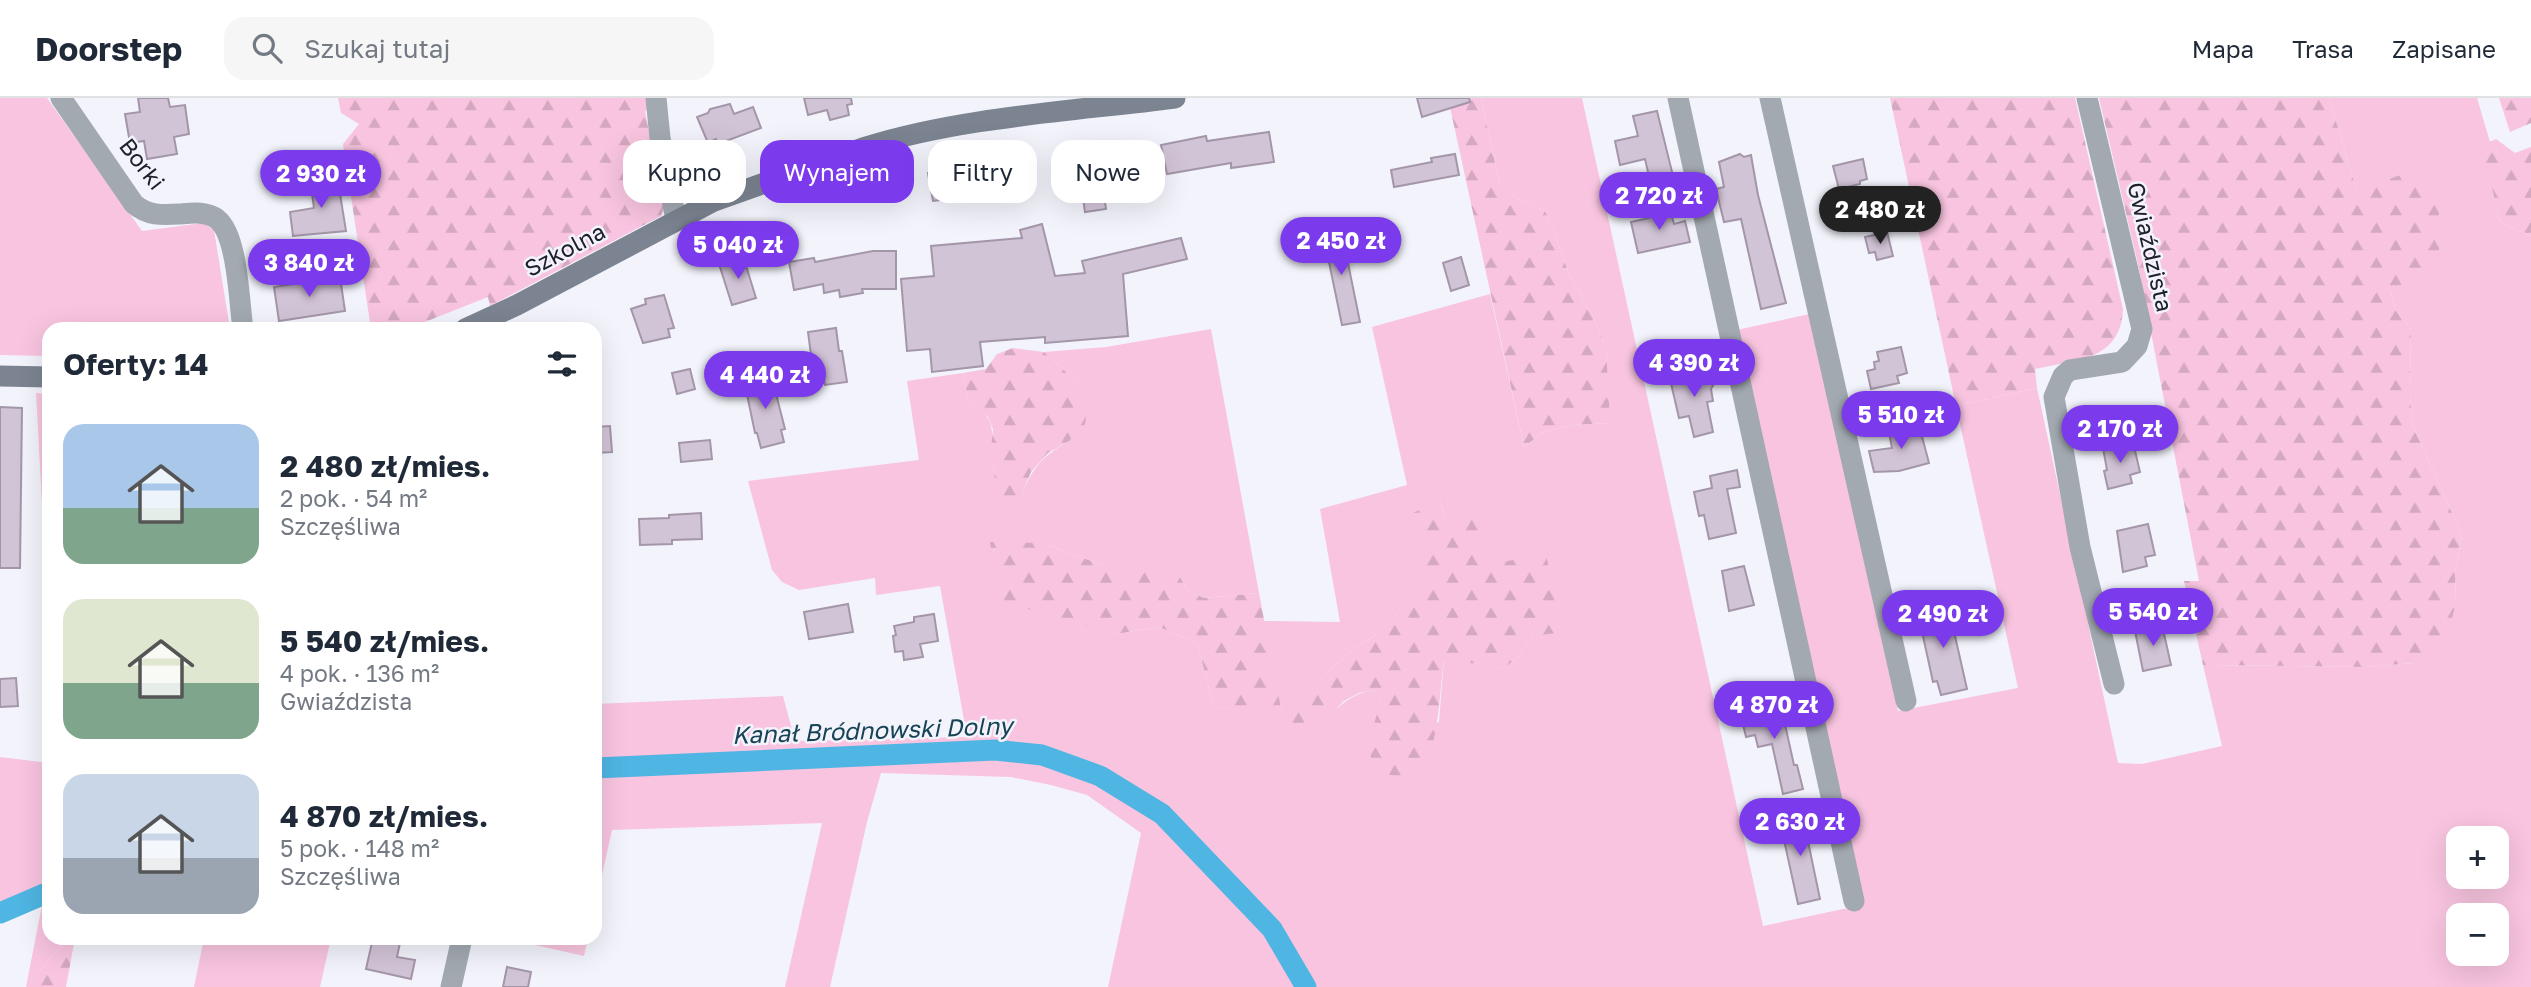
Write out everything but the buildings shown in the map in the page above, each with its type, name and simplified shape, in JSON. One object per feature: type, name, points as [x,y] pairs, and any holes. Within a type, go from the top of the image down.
[{"type":"street","name":"Borki","points":[[61,98],[134,204],[160,215],[204,214],[217,219],[224,226],[232,252],[242,322]]},
{"type":"street","points":[[657,98],[660,138],[676,220]]},
{"type":"street","name":"Szkolna","points":[[480,322],[714,201],[888,140],[971,124],[1175,98]]},
{"type":"street","points":[[1678,98],[1854,901]]},
{"type":"street","points":[[1770,98],[1906,701]]},
{"type":"street","name":"Gwiaździsta","points":[[2087,98],[2142,329],[2137,346],[2122,362],[2070,370],[2057,388],[2054,401],[2080,547],[2114,684]]},
{"type":"street","points":[[0,376],[42,377]]},
{"type":"street","points":[[451,987],[460,945]]},
{"type":"green space","points":[[0,98],[47,98],[142,231],[203,223],[214,230],[229,322],[42,322],[42,356],[0,355]]},
{"type":"green space","points":[[338,98],[667,98],[645,111],[651,140],[623,140],[623,203],[663,203],[664,208],[661,216],[490,306],[488,297],[425,322],[370,322],[343,144],[359,124],[341,113]]},
{"type":"green space","points":[[1448,98],[1481,98],[1500,186],[1517,198],[1545,211],[1569,274],[1594,318],[1606,348],[1610,423],[1571,425],[1542,433],[1524,447]]},
{"type":"green space","points":[[1481,98],[1582,98],[1763,926],[1862,905],[1737,330],[1809,314],[1898,711],[2018,688],[1956,406],[2037,388],[2118,763],[2142,764],[2222,746],[2203,665],[2366,667],[2414,663],[2456,603],[2455,572],[2462,535],[2412,424],[2411,329],[2396,311],[2390,289],[2422,274],[2357,191],[2329,98],[2477,98],[2490,142],[2483,145],[2500,222],[2531,236],[2531,987],[1108,987],[1141,833],[1087,795],[1011,777],[881,773],[867,822],[830,987],[785,987],[822,823],[612,830],[602,875],[602,704],[783,696],[795,741],[967,737],[940,586],[876,595],[875,578],[799,590],[782,582],[772,570],[748,481],[919,460],[907,381],[963,373],[968,402],[990,421],[994,473],[1022,493],[1040,463],[1069,441],[1078,383],[1044,352],[1106,347],[1211,329],[1259,593],[1204,598],[1188,591],[1180,577],[1105,566],[1042,543],[990,543],[1116,634],[1159,627],[1197,643],[1214,707],[1282,714],[1263,621],[1340,622],[1320,509],[1407,485],[1372,327],[1490,294],[1524,447],[1542,433],[1571,425],[1609,423],[1606,348],[1594,318],[1569,274],[1545,211],[1517,198],[1500,186]],"holes":[[[1440,500],[1447,523],[1488,565],[1533,636],[1518,657],[1504,668],[1444,658],[1439,722],[1370,755],[1380,697],[1372,690],[1350,699],[1320,724],[1282,715],[1331,669],[1373,637],[1396,615],[1427,574]]]},
{"type":"green space","points":[[1890,98],[2075,98],[2123,309],[2114,339],[2105,348],[2080,360],[2035,369],[2037,388],[1956,406]]},
{"type":"green space","points":[[2099,98],[2329,98],[2357,191],[2422,167],[2439,212],[2439,256],[2422,274],[2390,290],[2396,311],[2411,329],[2412,424],[2462,535],[2455,572],[2456,603],[2448,634],[2436,652],[2414,663],[2366,667],[2203,665],[2184,581],[2199,581],[2137,260]]},
{"type":"green space","points":[[2499,98],[2531,98],[2531,123],[2510,132]]},
{"type":"green space","points":[[2496,139],[2515,153],[2531,147],[2531,236],[2500,222],[2482,145]]},
{"type":"green space","points":[[1013,348],[1044,352],[1078,383],[1086,399],[1087,410],[1085,424],[1069,441],[1048,453],[1031,472],[1022,493],[1008,502],[998,501],[991,449],[993,429],[988,417],[968,402],[963,373],[986,369],[997,354]]},
{"type":"green space","points":[[36,393],[42,393],[42,504]]},
{"type":"green space","points":[[1440,500],[1447,523],[1478,512],[1488,564],[1546,555],[1564,632],[1533,636],[1518,657],[1504,668],[1444,659],[1430,754],[1425,767],[1401,778],[1381,771],[1373,762],[1370,753],[1371,734],[1380,697],[1372,690],[1344,701],[1321,724],[1298,728],[1282,715],[1214,707],[1197,643],[1159,627],[1116,634],[999,601],[990,542],[1042,543],[1105,566],[1164,568],[1180,577],[1188,591],[1204,598],[1259,593],[1282,714],[1396,615],[1426,574],[1413,513]]},
{"type":"green space","points":[[0,757],[42,762],[42,900],[0,920]]},
{"type":"green space","points":[[42,905],[42,945],[62,945],[26,987]]},
{"type":"green space","points":[[62,945],[74,945],[66,987],[26,987]]},
{"type":"green space","points":[[203,945],[329,945],[320,987],[194,987]]},
{"type":"green space","points":[[535,945],[586,945],[584,956]]},
{"type":"waterway","name":"Kanał Bródnowski Dolny","points":[[602,768],[995,750],[1042,755],[1100,776],[1162,814],[1272,929],[1306,987]]},
{"type":"waterway","name":"Kanał Bródnowski Dolny","points":[[0,913],[42,895]]}]
